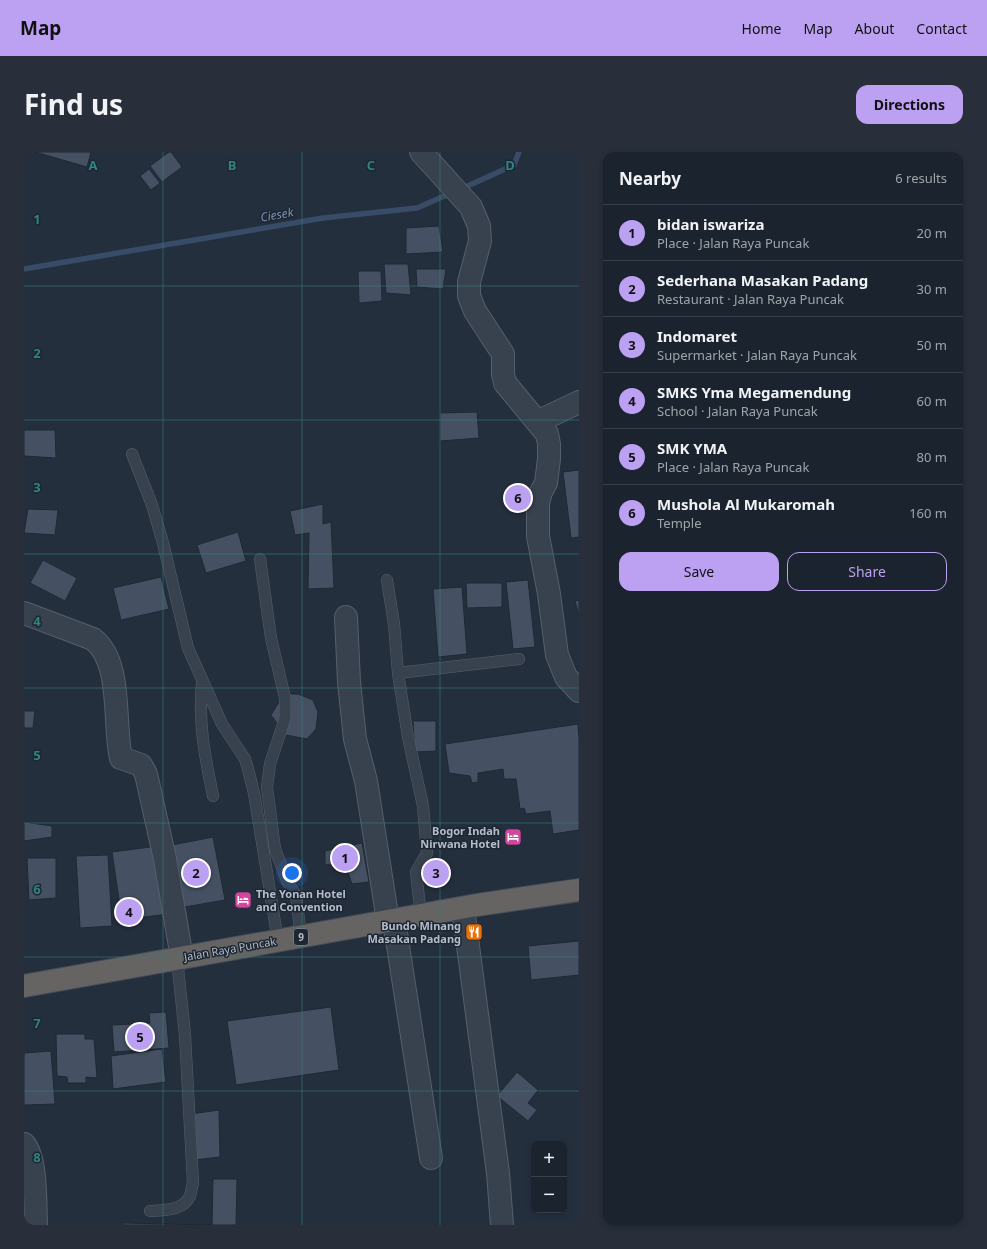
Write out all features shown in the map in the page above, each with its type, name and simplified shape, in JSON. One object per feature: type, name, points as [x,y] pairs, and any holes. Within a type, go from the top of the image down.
[{"type":"highway","name":"Jalan Raya Puncak","points":[[24,986],[463,908],[579,890]]},
{"type":"street","points":[[421,153],[471,208],[479,226],[480,241],[469,282],[469,296],[475,311],[503,354],[503,374],[505,383],[547,434],[549,444],[546,483],[538,502],[538,536],[549,594],[557,655],[566,676],[579,691]]},
{"type":"street","points":[[537,422],[579,402]]},
{"type":"street","points":[[24,613],[92,639],[99,644],[106,655],[115,693],[121,758],[142,765],[146,774],[165,860],[180,958]]},
{"type":"street","points":[[346,617],[349,682],[356,739],[366,781],[431,1158]]},
{"type":"street","points":[[463,908],[498,1173],[502,1225]]},
{"type":"street","points":[[24,1144],[28,1148],[33,1165],[36,1225]]},
{"type":"lane","points":[[132,454],[152,505],[163,543],[182,628],[188,648],[202,683],[222,724],[245,759],[248,769],[254,793],[278,941]]},
{"type":"lane","points":[[260,559],[271,638],[285,698],[285,718],[270,764],[267,787],[275,849],[288,883],[296,895],[301,937]]},
{"type":"lane","points":[[387,580],[394,624],[398,674],[408,737],[421,793],[427,853],[416,872],[421,916]]},
{"type":"lane","points":[[398,674],[519,659]]},
{"type":"lane","points":[[202,683],[202,737],[213,796]]},
{"type":"lane","points":[[150,1212],[177,1208],[190,1196],[193,1183],[180,958]]},
{"type":"building","points":[[35,152],[91,152],[87,167]]},
{"type":"building","points":[[171,152],[182,167],[162,182],[150,166]]},
{"type":"building","points":[[149,169],[160,183],[151,190],[140,176]]},
{"type":"building","points":[[439,226],[443,252],[406,254],[406,228]]},
{"type":"building","points":[[384,264],[408,264],[411,295],[386,293]]},
{"type":"building","points":[[416,269],[446,269],[443,289],[417,287]]},
{"type":"building","points":[[358,271],[381,271],[382,301],[359,303]]},
{"type":"building","points":[[477,412],[479,438],[440,441],[440,413]]},
{"type":"building","points":[[24,430],[55,430],[56,458],[24,456]]},
{"type":"building","points":[[579,470],[579,537],[571,538],[563,472]]},
{"type":"building","points":[[515,494],[521,494],[521,503],[515,503]]},
{"type":"building","points":[[323,504],[323,524],[331,522],[334,588],[308,589],[309,533],[295,535],[290,511]]},
{"type":"building","points":[[28,509],[58,510],[55,535],[24,533]]},
{"type":"building","points":[[238,532],[246,561],[206,573],[197,545]]},
{"type":"building","points":[[43,560],[77,578],[65,601],[30,583]]},
{"type":"building","points":[[161,577],[169,609],[121,620],[113,588]]},
{"type":"building","points":[[528,580],[535,647],[513,649],[506,582]]},
{"type":"building","points":[[466,583],[502,583],[502,607],[467,608]]},
{"type":"building","points":[[462,587],[467,654],[438,657],[433,589]]},
{"type":"building","points":[[579,600],[579,616],[575,601]]},
{"type":"building","points":[[284,694],[298,694],[313,700],[318,712],[316,729],[307,739],[286,735],[271,715]]},
{"type":"building","points":[[24,711],[35,711],[33,728],[24,728]]},
{"type":"building","points":[[413,721],[436,721],[436,751],[415,752]]},
{"type":"building","points":[[578,724],[579,830],[553,834],[550,811],[526,814],[524,808],[520,809],[516,779],[504,779],[503,769],[478,773],[478,782],[472,783],[470,776],[449,773],[445,744]]},
{"type":"building","points":[[24,822],[52,826],[52,837],[24,841]]},
{"type":"building","points":[[213,837],[225,900],[179,908],[167,846]]},
{"type":"building","points":[[362,843],[369,882],[352,884],[345,864],[325,865],[325,851]]},
{"type":"building","points":[[158,846],[168,914],[122,920],[112,852]]},
{"type":"building","points":[[108,855],[112,926],[80,928],[76,856]]},
{"type":"building","points":[[27,858],[56,858],[56,898],[29,900]]},
{"type":"building","points":[[579,941],[579,975],[531,980],[528,946]]},
{"type":"building","points":[[331,1007],[339,1070],[236,1085],[227,1021]]},
{"type":"building","points":[[166,1012],[169,1048],[114,1052],[112,1025],[150,1023],[149,1013]]},
{"type":"building","points":[[56,1034],[85,1034],[85,1039],[94,1039],[97,1078],[86,1077],[86,1083],[68,1083],[67,1077],[57,1076]]},
{"type":"building","points":[[162,1049],[166,1082],[113,1089],[111,1056]]},
{"type":"building","points":[[51,1051],[55,1104],[24,1105],[24,1053]]},
{"type":"building","points":[[517,1072],[538,1090],[528,1103],[537,1110],[528,1121],[497,1096]]},
{"type":"building","points":[[219,1110],[220,1157],[193,1160],[191,1114]]},
{"type":"building","points":[[213,1179],[237,1179],[236,1225],[212,1225]]},
{"type":"building","points":[[123,1223],[210,1225],[123,1225]]},
{"type":"waterway","name":"Ciesek","points":[[461,189],[514,165],[519,152]]},
{"type":"waterway","name":"Ciesek","points":[[24,269],[323,218],[417,208],[451,193]]},
{"type":"place","name":"Mushola Al Mukaromah","points":[[518,498]]},
{"type":"place","name":"Bogor Indah Nirwana Hotel","points":[[513,837]]},
{"type":"place","name":"bidan iswariza","points":[[345,858]]},
{"type":"place","name":"Sederhana Masakan Padang","points":[[196,873]]},
{"type":"place","name":"Indomaret","points":[[436,873]]},
{"type":"place","name":"The Yonan Hotel and Convention","points":[[243,900]]},
{"type":"place","name":"SMKS Yma Megamendung","points":[[129,912]]},
{"type":"place","name":"Bundo Minang Masakan Padang","points":[[474,932]]},
{"type":"place","name":"SMK YMA","points":[[140,1037]]}]
